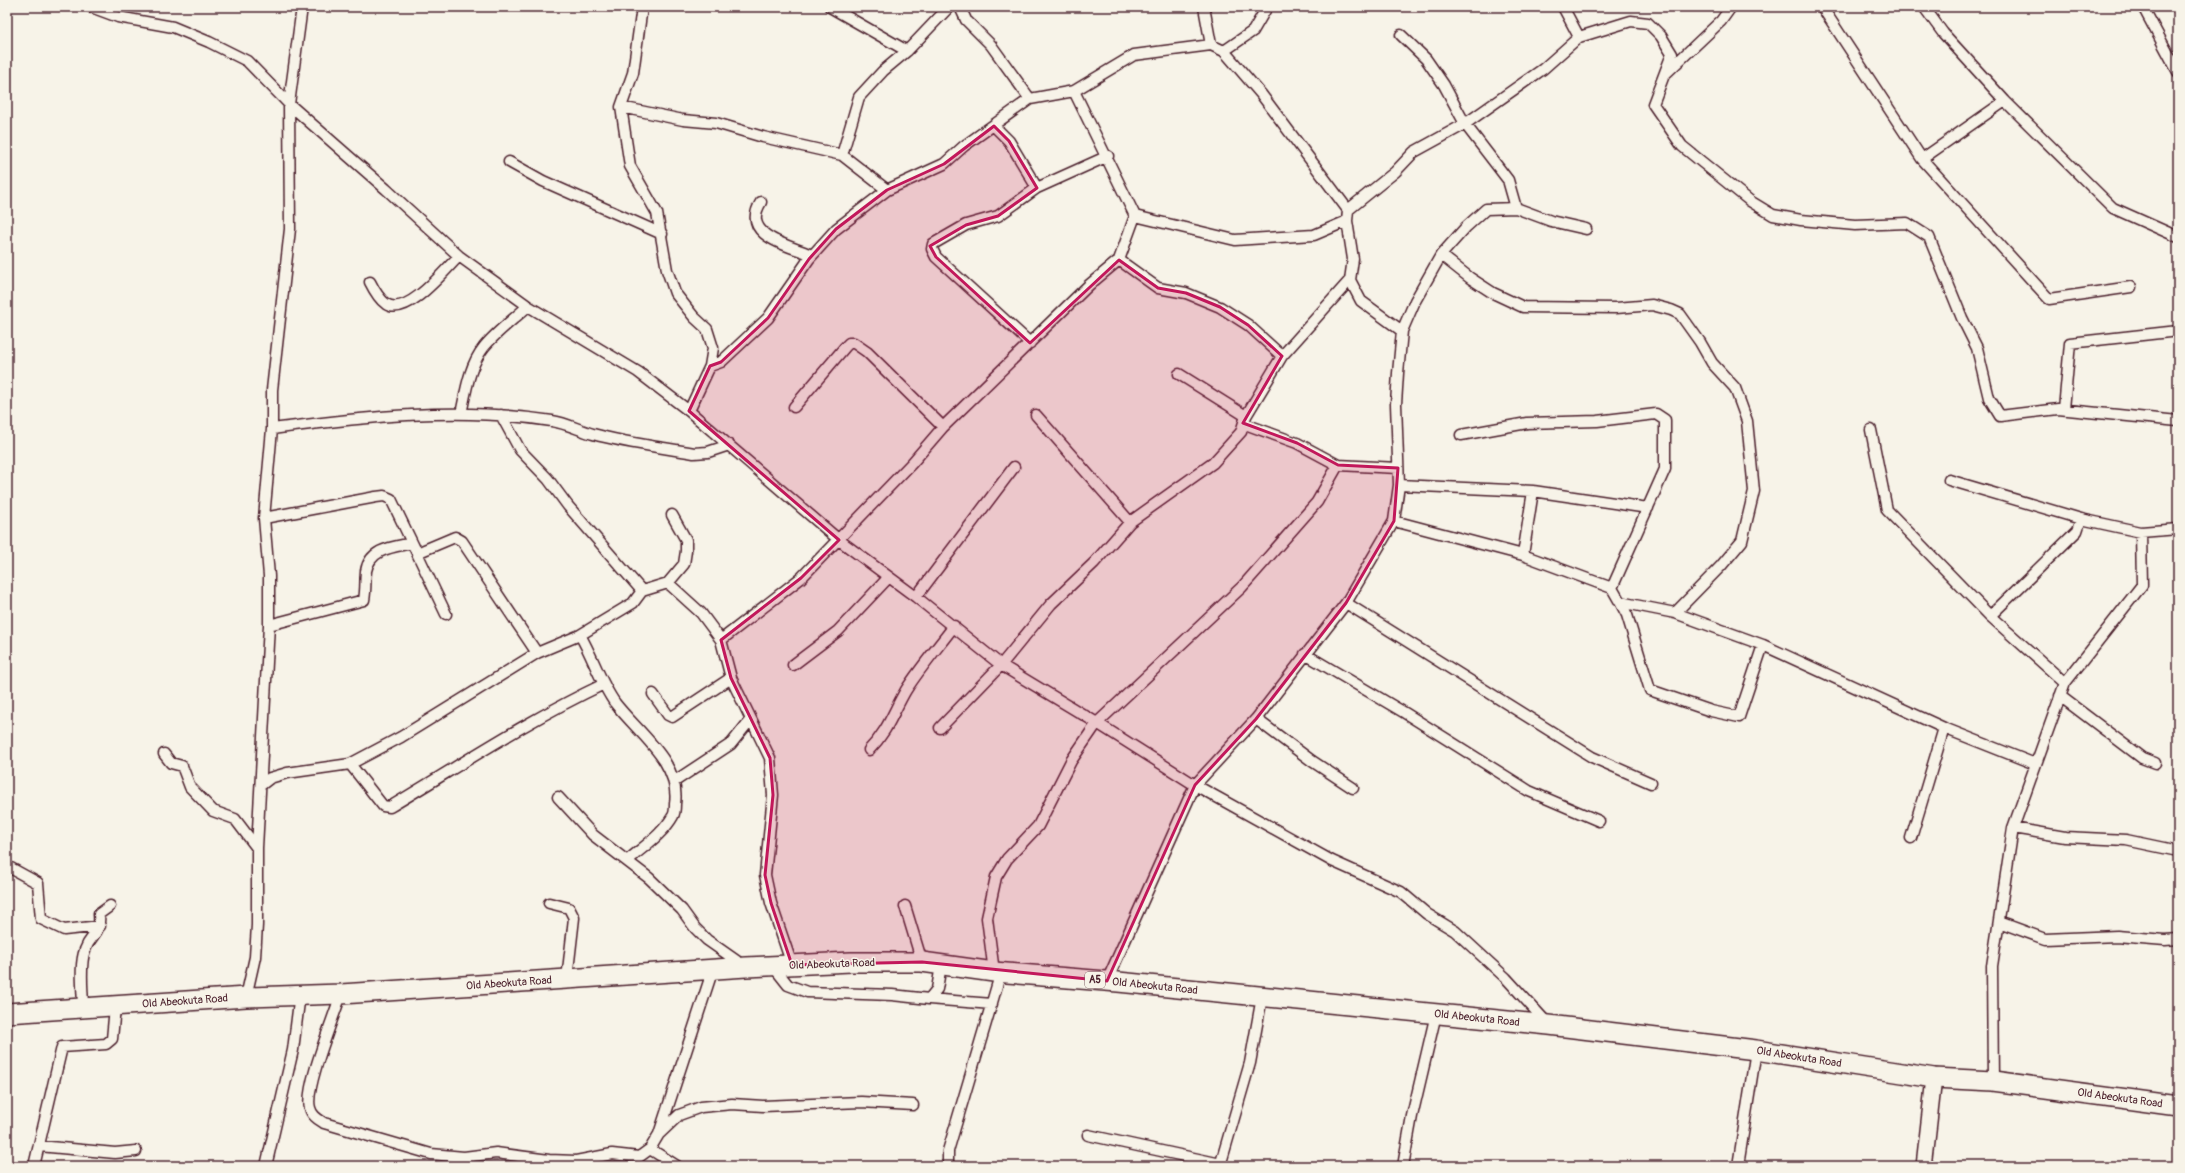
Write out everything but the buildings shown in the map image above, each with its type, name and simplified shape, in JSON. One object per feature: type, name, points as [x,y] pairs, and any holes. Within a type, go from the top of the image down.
[{"type":"highway","name":"Old Abeokuta Road","points":[[7,1013],[115,1007],[246,996],[341,994],[746,967],[851,962],[922,962],[997,972],[1107,981],[1549,1025],[1756,1050],[1934,1078],[1993,1081],[2178,1106]]},
{"type":"street","points":[[91,7],[118,17],[173,27],[209,42],[247,61],[289,104],[386,189],[459,256],[528,306],[638,372],[689,411],[839,540],[954,626],[1001,665],[1195,785],[1332,861],[1401,892],[1427,914],[1455,931],[1506,978],[1549,1025]]},
{"type":"street","points":[[246,996],[255,957],[257,848],[269,625],[269,576],[264,518],[272,429],[272,390],[290,229],[289,104],[302,7]]},
{"type":"street","points":[[642,7],[633,73],[621,107],[630,166],[657,213],[662,234],[667,270],[675,293],[694,318],[707,329],[713,348],[710,366],[689,411]]},
{"type":"street","points":[[830,7],[907,51]]},
{"type":"street","points":[[842,155],[859,97],[883,71],[907,51],[949,7]]},
{"type":"street","points":[[960,7],[966,20],[991,45],[1030,99]]},
{"type":"street","points":[[1204,7],[1211,44]]},
{"type":"street","points":[[1224,51],[1253,31],[1267,7]]},
{"type":"street","points":[[1563,7],[1579,37]]},
{"type":"street","points":[[1661,78],[1721,21],[1731,7]]},
{"type":"street","points":[[1822,7],[1922,159],[2048,300],[2131,287]]},
{"type":"street","points":[[1924,7],[1942,33],[2005,101],[2113,208],[2178,237]]},
{"type":"street","points":[[2143,7],[2178,72]]},
{"type":"street","points":[[1348,210],[1395,172],[1414,152],[1465,124],[1543,69],[1579,37],[1631,21],[1648,23],[1661,36],[1672,54],[1661,78],[1653,104],[1682,146],[1750,201],[1773,215],[1801,220],[1855,225],[1907,223],[1929,237],[1962,318],[1977,348],[1989,398],[2000,416],[2064,409],[2178,421]]},
{"type":"street","points":[[1401,35],[1426,59],[1444,85],[1465,124],[1508,180],[1516,208]]},
{"type":"street","points":[[710,366],[721,362],[768,318],[812,255],[836,229],[887,190],[944,164],[1030,99],[1074,91],[1134,55],[1211,44],[1224,51],[1261,94],[1348,210],[1347,221],[1353,258],[1350,280],[1282,356],[1246,420],[1241,432],[1213,463],[1130,522],[1094,563],[1051,604],[1001,665],[940,728]]},
{"type":"street","points":[[722,640],[801,578],[839,540],[943,427],[1088,285],[1119,260],[1136,216],[1108,156],[1074,91]]},
{"type":"street","points":[[1922,159],[2005,101]]},
{"type":"street","points":[[621,107],[683,120],[716,122],[763,138],[842,155],[887,190]]},
{"type":"street","points":[[994,126],[1009,141],[1037,188]]},
{"type":"street","points":[[1030,343],[936,257],[932,250],[933,244],[966,225],[998,216],[1037,188],[1108,156]]},
{"type":"street","points":[[509,162],[543,181],[662,234]]},
{"type":"street","points":[[761,202],[755,212],[757,227],[767,237],[812,255]]},
{"type":"street","points":[[1107,981],[1195,785],[1256,718],[1346,604],[1394,521],[1399,484],[1396,404],[1402,331],[1415,300],[1441,255],[1466,226],[1486,209],[1516,208],[1551,221],[1586,229]]},
{"type":"street","points":[[1136,216],[1236,240],[1314,235],[1347,221]]},
{"type":"street","points":[[1441,255],[1470,278],[1494,293],[1523,307],[1616,308],[1652,305],[1680,314],[1700,342],[1712,363],[1735,388],[1747,421],[1754,491],[1742,541],[1721,566],[1675,613]]},
{"type":"street","points":[[370,282],[380,298],[387,305],[398,306],[416,299],[459,256]]},
{"type":"street","points":[[1119,260],[1158,288],[1186,293],[1220,307],[1248,325],[1282,356]]},
{"type":"street","points":[[1350,280],[1361,301],[1402,331]]},
{"type":"street","points":[[461,414],[466,386],[475,360],[485,345],[528,306]]},
{"type":"street","points":[[2064,409],[2070,343],[2178,331]]},
{"type":"street","points":[[794,407],[845,347],[849,343],[854,343],[867,352],[943,427]]},
{"type":"street","points":[[1179,374],[1246,420],[1297,443],[1338,465],[1398,468]]},
{"type":"street","points":[[272,429],[341,420],[461,414],[501,415],[553,421],[592,434],[694,454],[708,452],[729,445]]},
{"type":"street","points":[[1461,435],[1526,423],[1597,421],[1656,414],[1665,420],[1665,469],[1612,588]]},
{"type":"street","points":[[501,415],[520,450],[548,479],[568,506],[642,591]]},
{"type":"street","points":[[1036,415],[1130,522]]},
{"type":"street","points":[[1871,430],[1887,510],[1990,616],[2064,683]]},
{"type":"street","points":[[948,1166],[948,1151],[992,1004],[997,972],[987,918],[996,877],[1007,859],[1038,826],[1071,762],[1097,723],[1242,587],[1316,502],[1338,465]]},
{"type":"street","points":[[916,597],[1014,467]]},
{"type":"street","points":[[1949,480],[2081,519],[2141,532],[2178,529]]},
{"type":"street","points":[[1399,484],[1533,491],[1648,508]]},
{"type":"street","points":[[1523,555],[1533,491]]},
{"type":"street","points":[[264,518],[384,496],[391,499],[446,614]]},
{"type":"street","points":[[261,785],[270,778],[350,764],[401,736],[537,653],[580,635],[633,603],[642,591],[668,583],[684,564],[686,551],[686,540],[672,515]]},
{"type":"street","points":[[1990,616],[2077,531],[2081,519]]},
{"type":"street","points":[[1394,521],[1523,555],[1612,588],[1627,615],[1650,690],[1711,711],[1739,717],[1763,645]]},
{"type":"street","points":[[1993,1081],[1992,966],[2013,828],[2064,683],[2142,586],[2141,532]]},
{"type":"street","points":[[417,553],[455,536],[462,542],[537,653]]},
{"type":"street","points":[[269,625],[364,600],[367,569],[381,549],[412,543]]},
{"type":"street","points":[[793,665],[838,631],[889,577]]},
{"type":"street","points":[[668,583],[701,613],[722,640],[731,678],[770,758],[773,795],[764,875],[771,902],[792,965]]},
{"type":"street","points":[[1620,602],[1675,613],[1763,645],[1944,728],[2035,764]]},
{"type":"street","points":[[1346,604],[1592,757],[1651,783]]},
{"type":"street","points":[[869,750],[879,740],[891,722],[897,705],[908,687],[954,626]]},
{"type":"street","points":[[580,635],[615,703],[653,745],[674,781],[676,800],[674,815],[663,830],[628,861]]},
{"type":"street","points":[[1305,654],[1405,713],[1529,791],[1599,821]]},
{"type":"street","points":[[653,694],[668,715],[672,717],[731,678]]},
{"type":"street","points":[[350,764],[383,806],[390,807],[507,734],[557,706],[604,684]]},
{"type":"street","points":[[2060,696],[2142,758],[2155,763]]},
{"type":"street","points":[[1256,718],[1312,761],[1353,788]]},
{"type":"street","points":[[674,781],[731,744],[751,719]]},
{"type":"street","points":[[1911,838],[1944,728]]},
{"type":"street","points":[[164,754],[171,763],[182,766],[190,787],[213,812],[235,819],[257,848]]},
{"type":"street","points":[[558,797],[593,835],[649,878],[682,910],[695,928],[707,940],[746,967]]},
{"type":"street","points":[[2013,828],[2065,837],[2126,840],[2178,851]]},
{"type":"street","points":[[7,866],[38,883],[41,919],[64,930],[100,926]]},
{"type":"street","points":[[549,903],[569,908],[574,918],[567,979]]},
{"type":"street","points":[[84,1008],[82,978],[85,950],[100,926],[99,914],[110,906]]},
{"type":"street","points":[[905,906],[922,962]]},
{"type":"street","points":[[1999,922],[2045,939],[2117,936],[2165,940],[2178,939]]},
{"type":"street","points":[[929,999],[937,989],[941,965]]},
{"type":"street","points":[[773,966],[788,985],[807,992],[892,995],[992,1004]]},
{"type":"street","points":[[341,994],[310,1089],[309,1107],[313,1116],[324,1123],[431,1154],[464,1157],[496,1153],[549,1160],[576,1161],[612,1154],[638,1161],[650,1149],[659,1134],[713,969]]},
{"type":"street","points":[[266,1166],[293,1050],[300,994]]},
{"type":"street","points":[[1088,1135],[1220,1165],[1250,1063],[1262,997]]},
{"type":"street","points":[[34,1166],[62,1046],[106,1044],[112,1039],[115,1007]]},
{"type":"street","points":[[1403,1166],[1412,1116],[1436,1014]]},
{"type":"street","points":[[1738,1166],[1756,1050]]},
{"type":"street","points":[[1924,1166],[1934,1078]]},
{"type":"street","points":[[659,1134],[679,1115],[701,1107],[732,1104],[763,1106],[861,1102],[914,1105]]},
{"type":"street","points":[[39,1146],[115,1154],[136,1151]]},
{"type":"street","points":[[650,1149],[677,1166]]},
{"type":"highlighted area","points":[[994,126],[1009,141],[1037,188],[998,216],[966,225],[930,246],[936,257],[1030,343],[1119,260],[1158,288],[1186,293],[1220,307],[1248,325],[1282,356],[1243,423],[1297,443],[1338,465],[1398,468],[1394,521],[1346,603],[1256,719],[1195,785],[1107,981],[922,962],[792,965],[771,903],[765,875],[773,795],[770,758],[731,678],[721,640],[801,578],[839,540],[689,411],[710,366],[721,362],[768,318],[809,259],[836,229],[887,190],[944,164]]}]
